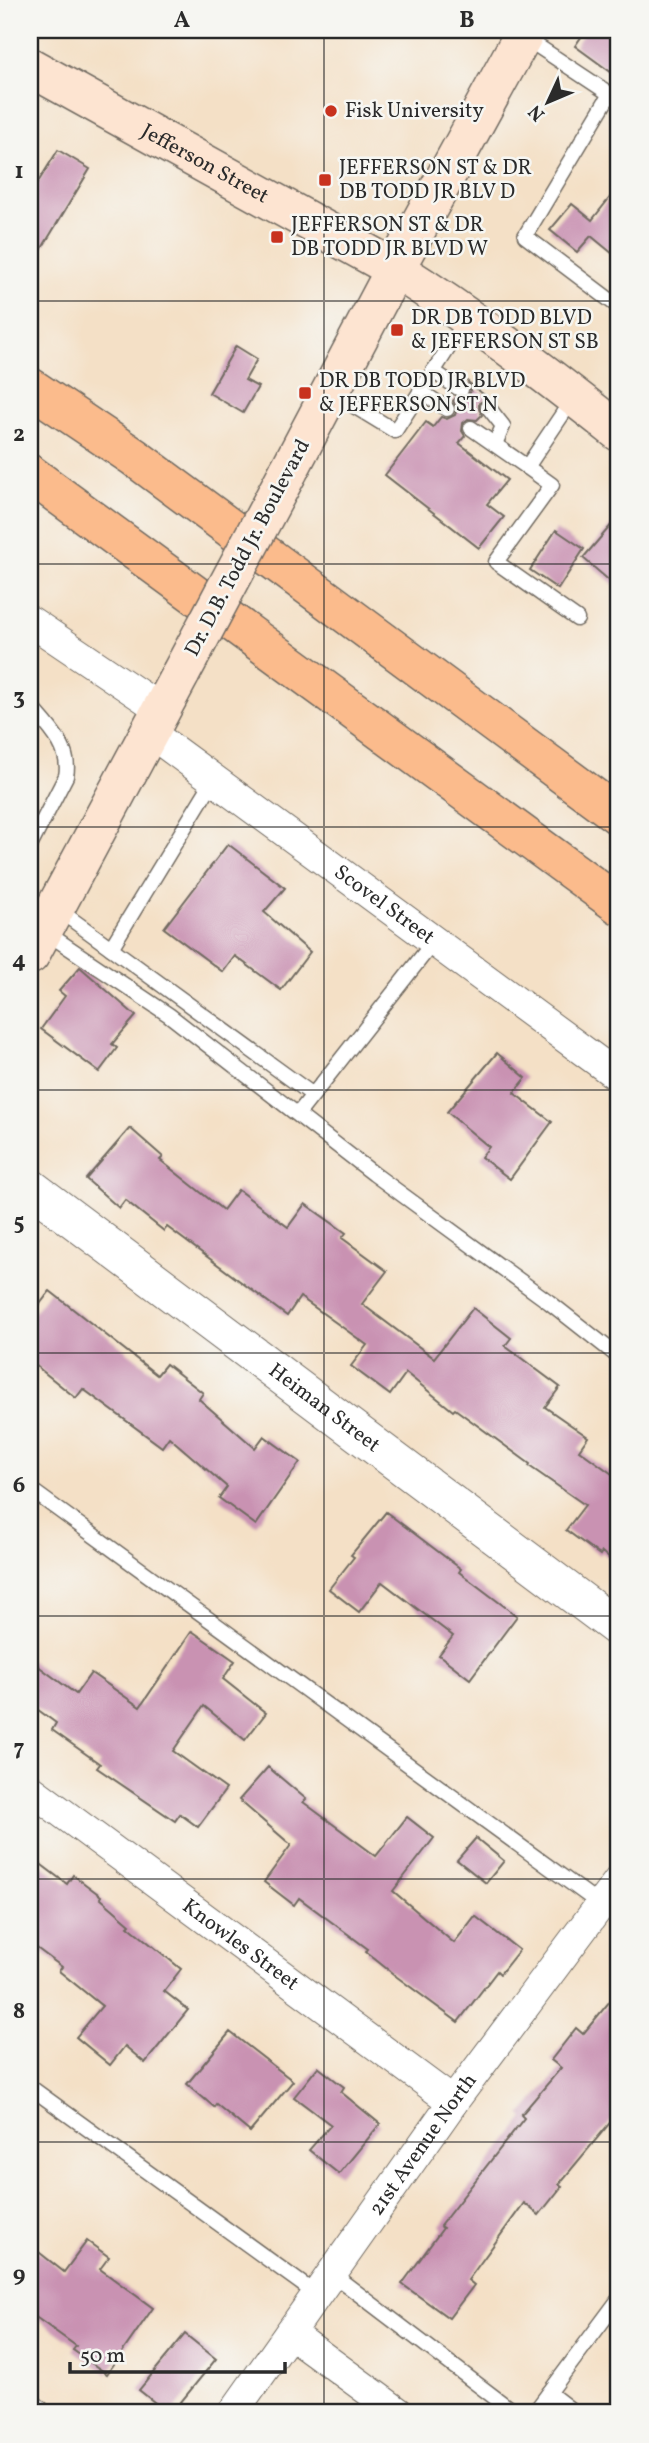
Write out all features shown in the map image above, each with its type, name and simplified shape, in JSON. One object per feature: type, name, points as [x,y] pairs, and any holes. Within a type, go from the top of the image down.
[{"type":"highway","points":[[30,387],[134,457],[619,816]]},
{"type":"highway","points":[[30,474],[619,905]]},
{"type":"main road","name":"Dr. D.B. Todd Jr. Boulevard","points":[[43,931],[395,269],[524,33]]},
{"type":"main road","name":"Jefferson Street","points":[[30,67],[395,269],[468,318],[619,432]]},
{"type":"street","name":"Scovel Street","points":[[30,621],[155,721],[214,779],[619,1077]]},
{"type":"street","name":"Heiman Street","points":[[30,1187],[619,1629]]},
{"type":"street","name":"Knowles Street","points":[[30,1789],[453,2102]]},
{"type":"street","name":"21st Avenue North","points":[[233,2413],[453,2102],[610,1911],[619,1880]]},
{"type":"street","points":[[290,2333],[399,2413]]},
{"type":"street","points":[[30,2409],[35,2413]]},
{"type":"lane","points":[[524,33],[614,97],[525,236],[619,307]]},
{"type":"lane","points":[[330,391],[395,430],[468,318]]},
{"type":"lane","points":[[433,371],[461,390]]},
{"type":"lane","points":[[420,391],[447,410]]},
{"type":"lane","points":[[527,467],[574,396]]},
{"type":"lane","points":[[488,407],[503,426],[495,444]]},
{"type":"lane","points":[[471,428],[552,485],[496,562],[577,619]]},
{"type":"lane","points":[[30,705],[64,750],[69,764],[66,776],[30,846]]},
{"type":"lane","points":[[111,947],[214,779]]},
{"type":"lane","points":[[43,931],[111,947],[313,1095]]},
{"type":"lane","points":[[43,931],[169,1015],[619,1357]]},
{"type":"lane","points":[[298,1114],[435,940]]},
{"type":"lane","points":[[30,1489],[610,1911]]},
{"type":"lane","points":[[30,2087],[515,2413]]},
{"type":"lane","points":[[534,2413],[619,2299]]},
{"type":"lane","points":[[549,2393],[575,2413]]},
{"type":"building","points":[[586,30],[619,30],[619,78],[575,46]]},
{"type":"building","points":[[58,150],[90,169],[30,268],[30,195]]},
{"type":"building","points":[[619,186],[619,259],[591,236],[577,252],[550,230],[572,204],[592,220]]},
{"type":"building","points":[[236,346],[257,359],[245,380],[258,387],[243,413],[209,393]]},
{"type":"building","points":[[468,382],[488,398],[479,403],[482,415],[477,420],[468,419],[463,423],[462,431],[465,436],[459,443],[507,480],[487,504],[504,517],[479,548],[385,475],[426,422],[433,427],[441,417],[447,419],[455,415],[457,409],[453,401],[469,396],[471,390]]},
{"type":"building","points":[[619,516],[619,589],[583,558]]},
{"type":"building","points":[[556,530],[584,549],[558,589],[530,570]]},
{"type":"building","points":[[228,844],[285,888],[264,912],[310,952],[281,990],[235,956],[223,972],[164,928]]},
{"type":"building","points":[[80,967],[136,1016],[112,1044],[117,1048],[99,1072],[41,1029],[65,996],[59,991]]},
{"type":"building","points":[[497,1053],[526,1078],[514,1093],[552,1122],[510,1179],[481,1157],[489,1147],[447,1112]]},
{"type":"building","points":[[130,1128],[163,1157],[160,1160],[223,1210],[238,1190],[288,1227],[305,1204],[346,1233],[342,1238],[387,1271],[362,1304],[434,1358],[473,1308],[511,1338],[505,1346],[560,1387],[545,1407],[588,1437],[579,1450],[619,1479],[619,1567],[602,1552],[600,1555],[566,1530],[585,1505],[455,1409],[453,1411],[406,1373],[390,1395],[351,1366],[367,1345],[300,1297],[287,1316],[167,1227],[164,1231],[125,1200],[119,1208],[86,1179]]},
{"type":"building","points":[[50,1291],[157,1375],[166,1364],[203,1393],[199,1399],[255,1448],[264,1436],[300,1462],[256,1525],[219,1498],[227,1487],[169,1437],[162,1447],[83,1389],[76,1398],[30,1361],[30,1317]]},
{"type":"building","points":[[386,1512],[517,1616],[470,1679],[439,1655],[453,1636],[382,1582],[359,1612],[329,1589],[354,1557],[351,1555]]},
{"type":"building","points":[[192,1631],[235,1661],[223,1679],[266,1713],[245,1740],[204,1706],[173,1751],[226,1789],[198,1827],[180,1814],[175,1821],[97,1768],[100,1764],[52,1730],[56,1723],[30,1704],[30,1660],[76,1694],[91,1673],[140,1707]]},
{"type":"building","points":[[268,1767],[306,1799],[303,1802],[376,1856],[407,1817],[434,1838],[393,1891],[454,1943],[475,1916],[519,1950],[500,1974],[497,1971],[458,2022],[366,1952],[368,1949],[299,1898],[294,1905],[264,1882],[291,1845],[239,1800]]},
{"type":"building","points":[[476,1838],[504,1861],[486,1883],[457,1860]]},
{"type":"building","points":[[30,1856],[67,1884],[73,1875],[101,1896],[100,1898],[130,1924],[128,1926],[181,1969],[164,1991],[188,2010],[145,2063],[125,2046],[110,2065],[76,2037],[102,2006],[59,1971],[62,1967],[30,1943]]},
{"type":"building","points":[[619,1990],[619,2112],[559,2184],[562,2186],[539,2215],[524,2203],[468,2280],[474,2285],[449,2318],[402,2284],[443,2228],[440,2226],[524,2118],[521,2115],[561,2068],[551,2060],[576,2028],[583,2034]]},
{"type":"building","points":[[230,2032],[293,2081],[250,2132],[187,2084]]},
{"type":"building","points":[[318,2067],[344,2087],[341,2092],[380,2124],[339,2174],[309,2150],[331,2125],[294,2097]]},
{"type":"building","points":[[87,2241],[109,2257],[100,2269],[153,2308],[107,2374],[73,2350],[76,2346],[30,2313],[30,2245],[64,2272]]},
{"type":"building","points":[[185,2334],[216,2359],[172,2413],[168,2413],[139,2390]]},
{"type":"place","name":"Fisk University","points":[[331,111]]},
{"type":"place","name":"JEFFERSON ST & DR DB TODD JR BLV D","points":[[325,180]]},
{"type":"place","name":"JEFFERSON ST & DR DB TODD JR BLVD W","points":[[277,237]]},
{"type":"place","name":"DR DB TODD BLVD & JEFFERSON ST SB","points":[[397,330]]},
{"type":"place","name":"DR DB TODD JR BLVD & JEFFERSON ST N","points":[[305,393]]}]
